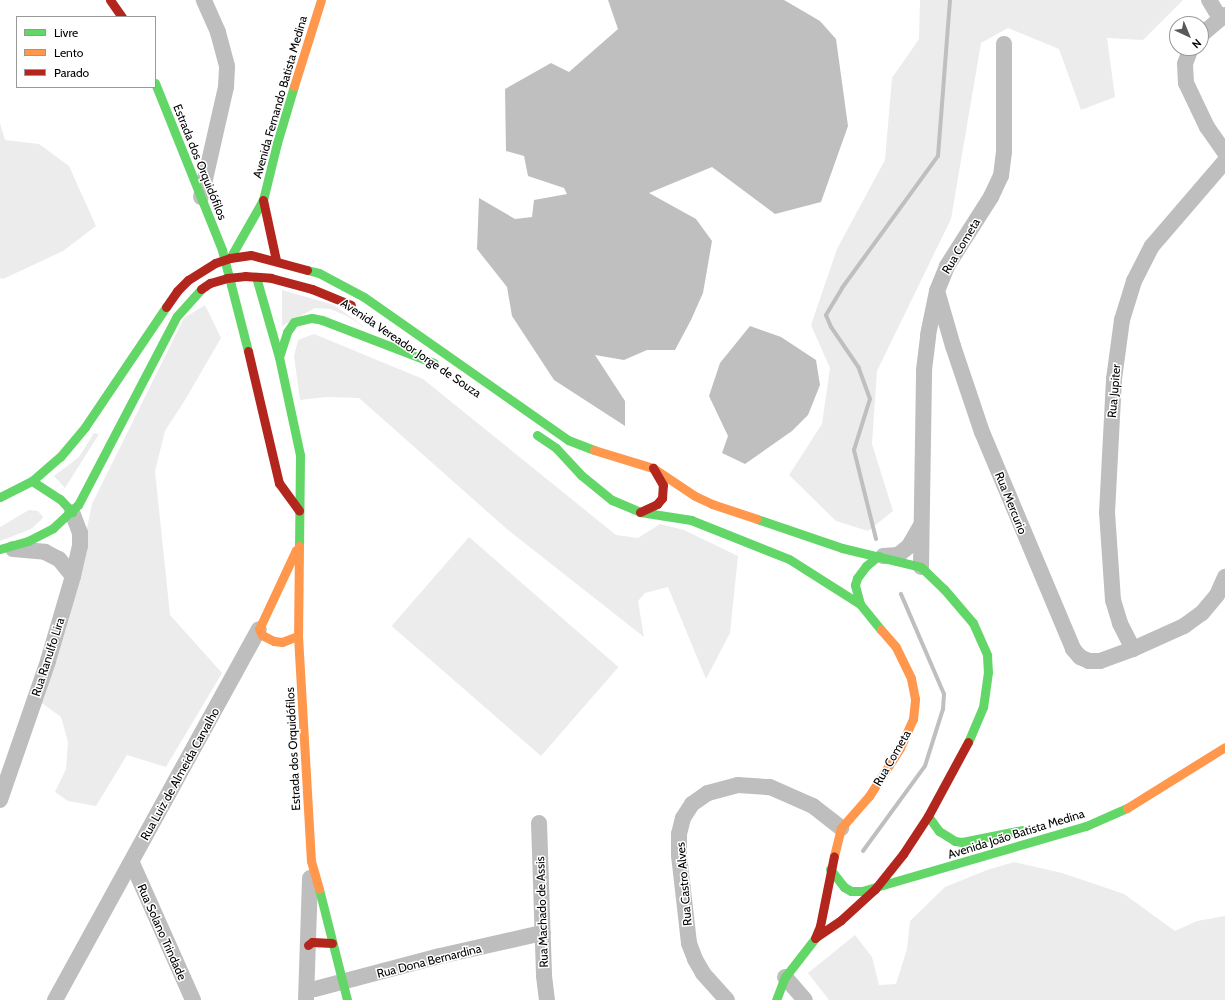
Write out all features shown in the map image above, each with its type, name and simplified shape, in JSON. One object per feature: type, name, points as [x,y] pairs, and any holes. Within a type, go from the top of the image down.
[{"type":"main road","points":[[110,0],[121,16]]},
{"type":"main road","name":"Avenida Fernando Batista Medina","points":[[230,258],[264,200],[277,143],[321,0]]},
{"type":"main road","name":"Estrada dos Orquidófilos","points":[[156,85],[222,250],[237,305],[279,483]]},
{"type":"main road","name":"Avenida Fernando Batista Medina","points":[[264,200],[276,260]]},
{"type":"main road","name":"Avenida Vereador Jorge de Souza","points":[[0,497],[32,481],[60,457],[85,427],[178,291],[188,280],[201,271],[230,258],[251,255],[276,260],[319,273],[364,297],[568,440],[601,453],[653,468],[694,496],[712,504],[842,548],[878,556]]},
{"type":"main road","points":[[256,277],[279,357],[300,455],[298,636],[282,642],[274,641],[262,635],[259,629]]},
{"type":"main road","name":"Avenida Vereador Jorge de Souza","points":[[0,549],[28,542],[53,528],[72,512],[87,489],[176,316],[198,291],[210,284],[227,278],[271,278],[312,289],[336,298],[359,310]]},
{"type":"main road","name":"Avenida Vereador Jorge de Souza","points":[[279,357],[287,332],[294,322],[312,318],[322,320],[437,365],[403,341]]},
{"type":"main road","points":[[528,428],[556,448],[598,490],[612,500],[640,512],[691,520],[788,559],[860,604]]},
{"type":"main road","points":[[299,511],[279,483],[300,455]]},
{"type":"main road","points":[[640,512],[654,507],[662,498],[663,485],[653,468]]},
{"type":"main road","points":[[32,481],[60,499],[72,512]]},
{"type":"main road","name":"Rua Luiz de Almeida Carvalho","points":[[259,629],[280,600],[298,544]]},
{"type":"main road","points":[[860,604],[855,585],[857,578],[866,566],[878,556],[921,567],[944,589],[972,623],[987,655],[988,672],[983,707],[971,737],[928,816]]},
{"type":"main road","points":[[280,600],[298,612]]},
{"type":"main road","name":"Rua Cometa","points":[[830,869],[841,828],[869,796],[900,748],[913,719],[915,699],[911,678],[896,646],[860,604]]},
{"type":"main road","name":"Estrada dos Orquidófilos","points":[[298,636],[311,860],[344,983],[347,1000]]},
{"type":"main road","name":"Avenida João Batista Medina","points":[[875,889],[1086,826],[1128,808],[1158,787],[1225,747]]},
{"type":"main road","name":"Avenida João Batista Medina","points":[[1129,796],[1158,787]]},
{"type":"main road","name":"Avenida João Batista Medina","points":[[815,938],[841,920],[875,889],[903,854],[928,816],[939,831],[955,840],[962,842],[1031,828]]},
{"type":"main road","points":[[830,869],[838,882],[851,891],[875,889]]},
{"type":"main road","name":"Avenida João Batista Medina","points":[[776,1000],[785,977],[815,938],[820,926],[830,869]]},
{"type":"main road","points":[[308,945],[312,942],[332,942]]},
{"type":"street","points":[[201,197],[226,87],[227,66],[218,32],[204,0]]},
{"type":"street","points":[[1209,0],[1222,17],[1209,28]]},
{"type":"street","name":"Rua Cometa","points":[[921,567],[924,370],[928,335],[937,291],[947,266],[991,198],[1001,176],[1004,152],[1004,44]]},
{"type":"street","points":[[1188,56],[1185,64],[1186,83],[1207,127],[1225,153]]},
{"type":"street","name":"Rua Jupiter","points":[[1133,649],[1120,623],[1113,600],[1107,513],[1114,379],[1122,320],[1134,280],[1152,246],[1225,161]]},
{"type":"street","name":"Rua Mercurio","points":[[937,291],[953,346],[982,432],[1073,649],[1080,656],[1089,661],[1100,661],[1133,649]]},
{"type":"street","name":"Rua Ranulfo Lira","points":[[0,800],[48,660],[73,576],[80,546],[80,533],[72,512]]},
{"type":"street","name":"Rua Cometa","points":[[878,556],[898,555],[909,546],[921,524]]},
{"type":"street","name":"Avenida Vereador Jorge de Souza","points":[[0,549],[45,552],[59,559],[73,576]]},
{"type":"street","points":[[1133,649],[1184,626],[1202,613],[1217,595],[1225,577]]},
{"type":"street","name":"Rua Luiz de Almeida Carvalho","points":[[55,1000],[132,863],[259,629]]},
{"type":"street","name":"Rua Castro Alves","points":[[727,1000],[703,973],[694,959],[689,943],[679,834],[683,818],[692,804],[708,793],[738,785],[770,787],[813,806],[841,828]]},
{"type":"street","name":"Rua Machado de Assis","points":[[539,823],[542,933],[547,1000]]},
{"type":"street","points":[[310,996],[305,976],[308,945],[311,860]]},
{"type":"street","name":"Rua Solano Trindade","points":[[132,863],[193,1000]]},
{"type":"street","name":"Rua Dona Bernardina","points":[[310,996],[344,983],[440,956],[542,933]]},
{"type":"street","points":[[785,977],[805,1000]]},
{"type":"shaded area","points":[[608,0],[784,0],[820,21],[836,39],[848,126],[821,202],[775,214],[712,167],[649,193],[696,219],[712,241],[703,293],[675,350],[647,350],[624,360],[595,355],[625,401],[625,426],[554,380],[512,316],[507,287],[477,249],[479,198],[515,219],[532,217],[534,200],[567,194],[564,188],[528,176],[524,156],[506,151],[505,89],[551,63],[569,72],[618,29]]},
{"type":"shaded area","points":[[920,0],[1183,0],[1143,40],[1107,38],[1115,97],[1081,110],[1059,49],[1008,28],[981,43],[951,219],[877,371],[872,444],[893,511],[868,531],[836,521],[789,475],[822,424],[830,368],[811,325],[837,249],[885,160],[892,78],[919,39]]},
{"type":"shaded area","points":[[0,123],[5,140],[39,144],[69,166],[96,226],[63,251],[3,279],[0,278]]},
{"type":"shaded area","points":[[282,290],[334,305],[369,330],[347,316],[330,309],[315,308],[282,326]]},
{"type":"shaded area","points":[[205,305],[221,338],[165,431],[155,471],[170,615],[222,673],[166,767],[127,755],[96,806],[68,801],[55,792],[66,769],[68,742],[61,717],[39,701],[73,596],[92,504],[184,318]]},
{"type":"shaded area","points":[[750,326],[781,337],[816,360],[820,385],[808,415],[792,431],[745,464],[722,453],[728,436],[709,396],[720,363]]},
{"type":"shaded area","points":[[314,334],[423,379],[616,535],[638,538],[660,524],[684,530],[738,556],[730,633],[706,679],[668,587],[645,593],[638,601],[644,637],[508,530],[359,398],[326,397],[300,400],[294,356],[298,340]]},
{"type":"shaded area","points":[[94,433],[99,434],[65,488],[54,476],[79,457]]},
{"type":"shaded area","points":[[29,510],[38,511],[43,517],[31,529],[0,541],[0,527]]},
{"type":"shaded area","points":[[469,537],[618,667],[541,756],[392,626]]},
{"type":"shaded area","points":[[1014,862],[1062,873],[1124,894],[1175,931],[1197,921],[1225,916],[1225,1000],[829,1000],[808,973],[855,935],[872,957],[879,985],[896,984],[907,949],[910,921],[945,887],[987,870]]},
{"type":"waterway","points":[[876,539],[854,450],[870,399],[859,368],[831,327],[826,315],[842,288],[938,156],[950,0]]},
{"type":"waterway","points":[[863,851],[925,766],[943,709],[944,694],[901,594]]},
{"type":"traffic: fast","points":[[156,85],[222,250],[248,351]]},
{"type":"traffic: fast","points":[[230,258],[263,200],[277,143],[294,86]]},
{"type":"traffic: fast","points":[[307,270],[319,273],[364,297],[568,440],[594,450]]},
{"type":"traffic: fast","points":[[256,277],[279,357],[300,455],[299,546]]},
{"type":"traffic: fast","points":[[0,549],[28,541],[53,528],[78,505],[177,316],[201,289]]},
{"type":"traffic: fast","points":[[0,497],[32,481],[60,457],[85,427],[166,307]]},
{"type":"traffic: fast","points":[[279,357],[287,332],[294,322],[312,318],[322,320],[434,363]]},
{"type":"traffic: fast","points":[[537,435],[556,448],[581,475],[612,500],[640,512],[691,520],[789,559],[860,604],[881,630]]},
{"type":"traffic: fast","points":[[32,481],[60,499],[72,512]]},
{"type":"traffic: fast","points":[[757,519],[842,548],[921,567],[944,589],[973,623],[987,655],[988,672],[983,707],[968,742]]},
{"type":"traffic: fast","points":[[860,604],[855,585],[857,578],[866,566],[878,556]]},
{"type":"traffic: fast","points":[[830,869],[844,887],[851,891],[862,891],[1086,826],[1127,808]]},
{"type":"traffic: fast","points":[[928,816],[939,831],[955,841],[962,842],[1022,830]]},
{"type":"traffic: fast","points":[[319,889],[347,1000]]},
{"type":"traffic: fast","points":[[776,1000],[785,977],[816,937]]},
{"type":"traffic: slow","points":[[294,86],[321,0]]},
{"type":"traffic: slow","points":[[594,450],[653,468],[695,496],[712,504],[757,519]]},
{"type":"traffic: slow","points":[[299,546],[298,636],[311,861],[319,889]]},
{"type":"traffic: slow","points":[[296,550],[259,629],[262,635],[274,641],[282,642],[298,636]]},
{"type":"traffic: slow","points":[[834,856],[841,828],[869,796],[900,748],[913,719],[915,699],[911,678],[896,647],[881,630]]},
{"type":"traffic: slow","points":[[1127,808],[1225,747]]},
{"type":"traffic: jam","points":[[110,0],[121,16]]},
{"type":"traffic: jam","points":[[263,200],[276,260]]},
{"type":"traffic: jam","points":[[166,307],[177,291],[188,280],[215,263],[230,258],[251,255],[307,270]]},
{"type":"traffic: jam","points":[[201,289],[210,283],[227,278],[245,276],[271,278],[312,289],[351,305]]},
{"type":"traffic: jam","points":[[248,351],[279,483],[299,511]]},
{"type":"traffic: jam","points":[[640,512],[657,504],[662,498],[663,485],[653,468]]},
{"type":"traffic: jam","points":[[816,937],[841,920],[875,889],[903,854],[928,816],[968,742]]},
{"type":"traffic: jam","points":[[815,938],[820,926],[834,856]]},
{"type":"traffic: jam","points":[[308,945],[312,942],[332,943]]}]
